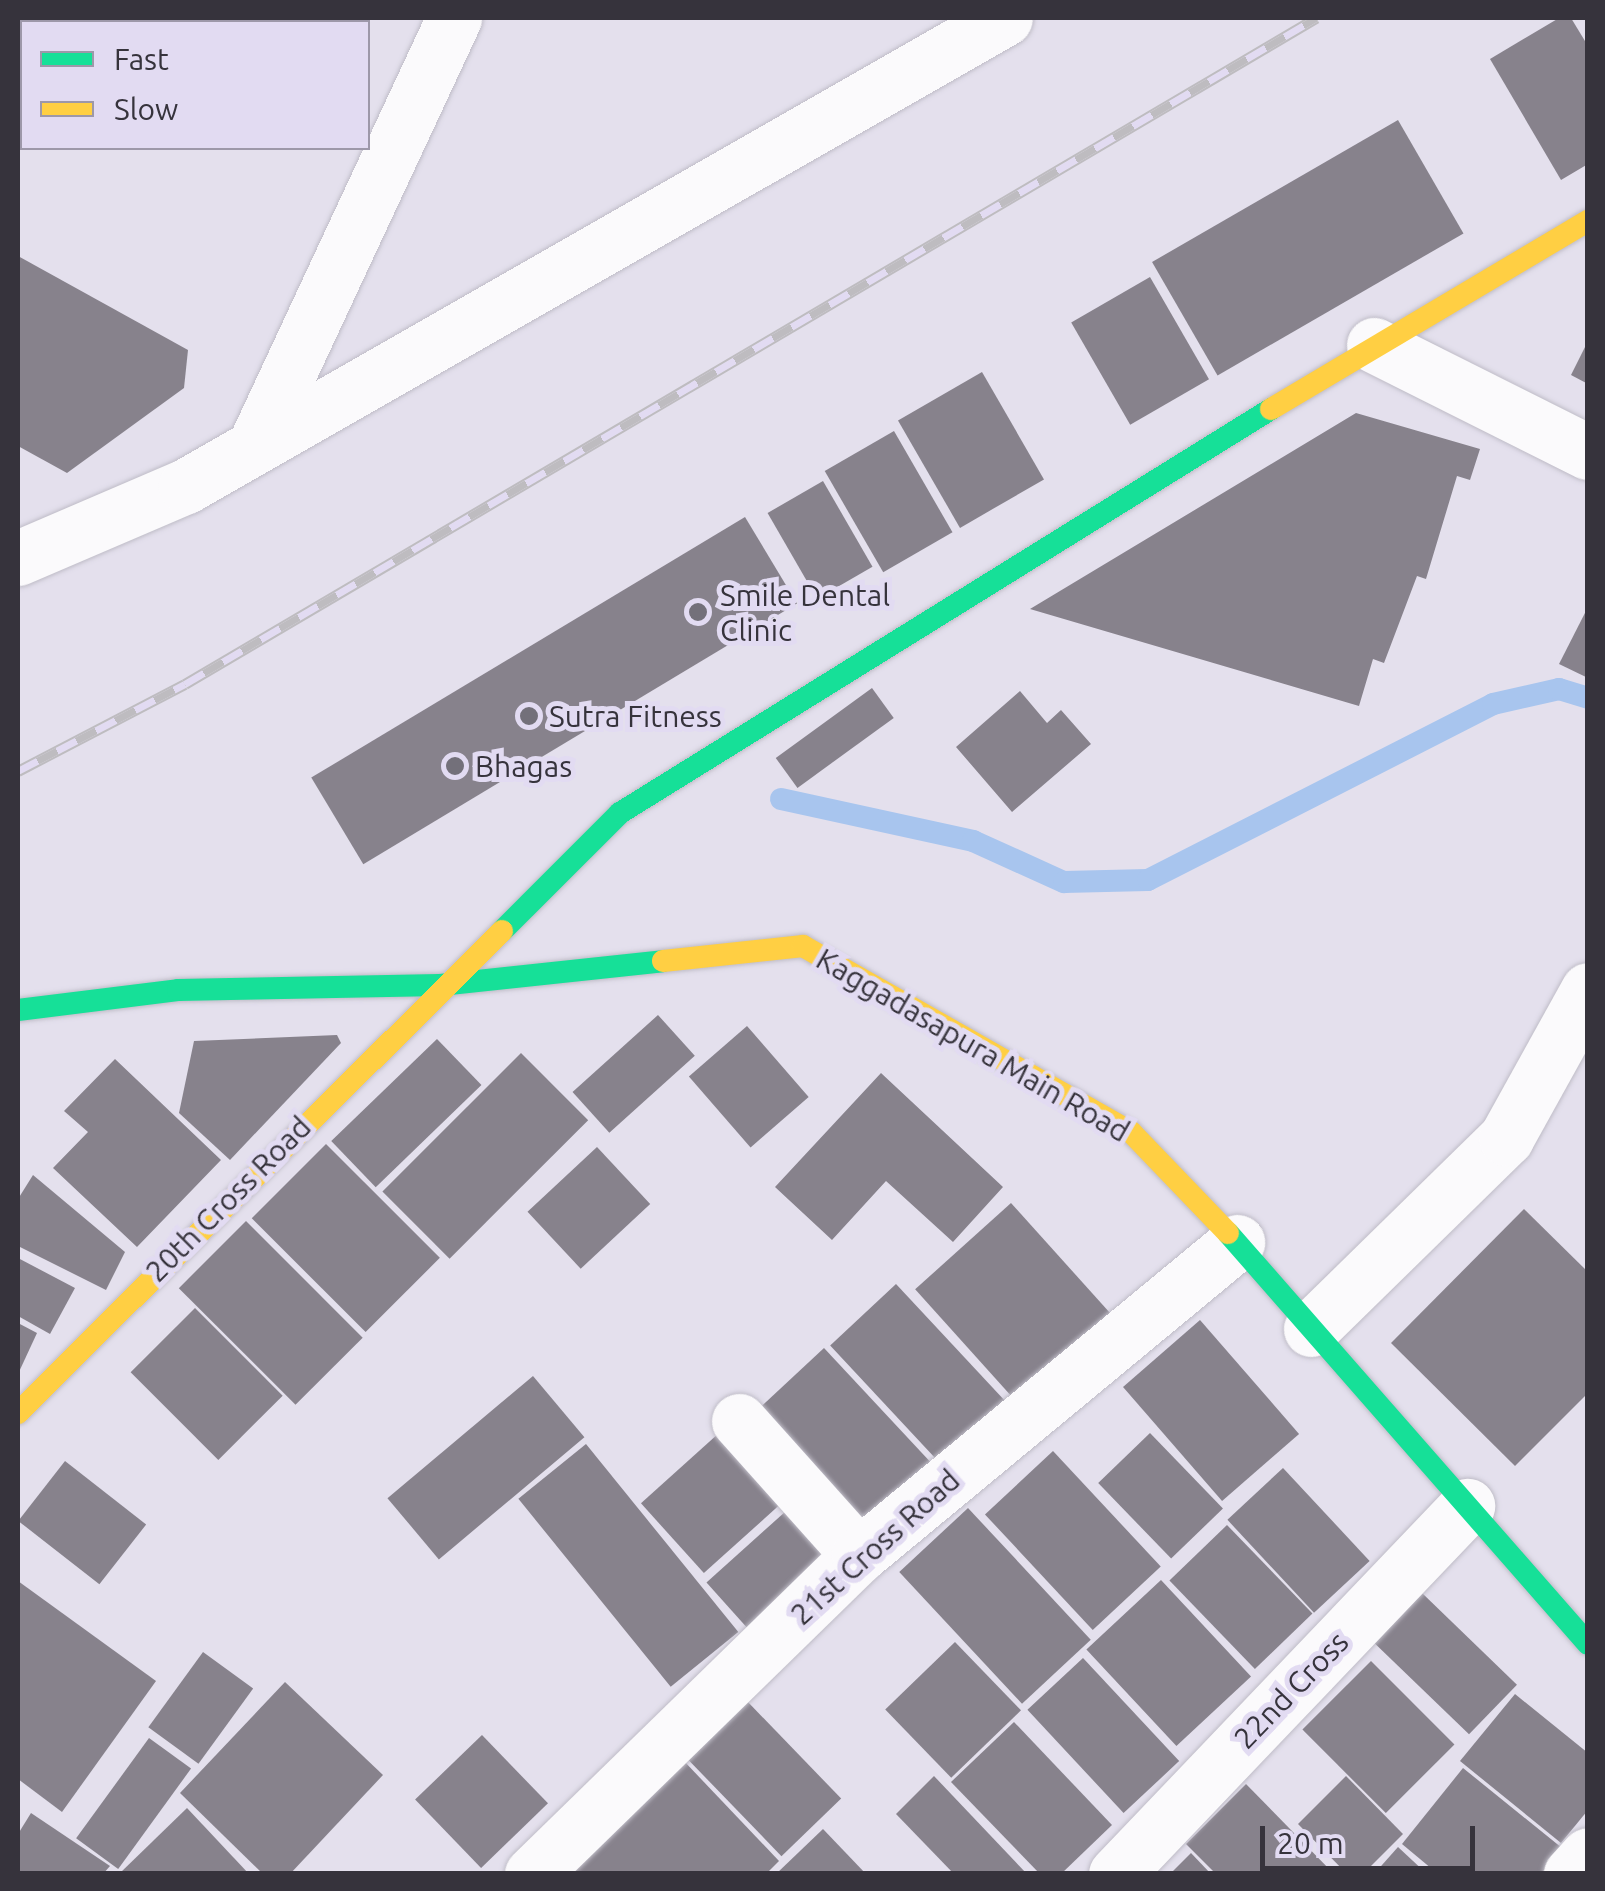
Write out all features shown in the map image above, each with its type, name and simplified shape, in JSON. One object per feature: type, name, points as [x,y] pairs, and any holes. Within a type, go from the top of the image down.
[{"type":"street","points":[[255,446],[454,18]]},
{"type":"street","points":[[18,558],[186,486],[1006,18]]},
{"type":"street","name":"20th Cross Road","points":[[18,1413],[440,985],[620,813],[1374,345],[1588,221]]},
{"type":"street","points":[[1374,345],[1588,452]]},
{"type":"street","name":"Kaggadasapura Main Road","points":[[18,1010],[178,990],[440,985],[803,946],[1131,1132],[1237,1242],[1588,1644]]},
{"type":"street","points":[[1312,1328],[1506,1138],[1588,990]]},
{"type":"street","name":"21st Cross Road","points":[[532,1874],[859,1555],[1237,1242]]},
{"type":"street","points":[[740,1420],[859,1555]]},
{"type":"street","name":"22nd Cross","points":[[1116,1874],[1467,1506]]},
{"type":"street","points":[[1572,1874],[1588,1855]]},
{"type":"building","points":[[1559,18],[1571,18],[1588,46],[1588,164],[1561,180],[1490,59]]},
{"type":"building","points":[[1398,120],[1464,233],[1218,375],[1152,262]]},
{"type":"building","points":[[18,256],[188,350],[184,388],[67,473],[18,446]]},
{"type":"building","points":[[1150,277],[1209,379],[1130,425],[1071,323]]},
{"type":"building","points":[[1588,341],[1588,384],[1571,375]]},
{"type":"building","points":[[982,372],[1044,479],[960,528],[898,421]]},
{"type":"building","points":[[1356,413],[1480,449],[1470,480],[1457,476],[1426,579],[1417,576],[1384,663],[1373,659],[1359,706],[1030,609]]},
{"type":"building","points":[[894,431],[952,532],[883,572],[825,471]]},
{"type":"building","points":[[823,481],[872,567],[817,599],[768,513]]},
{"type":"building","points":[[745,517],[797,604],[363,864],[311,778]]},
{"type":"building","points":[[1588,607],[1588,678],[1559,664]]},
{"type":"building","points":[[872,688],[894,718],[797,788],[776,758]]},
{"type":"building","points":[[1020,691],[1047,723],[1061,710],[1091,744],[1012,812],[956,747]]},
{"type":"building","points":[[658,1015],[695,1056],[609,1133],[573,1092]]},
{"type":"building","points":[[747,1026],[809,1097],[751,1147],[689,1077]]},
{"type":"building","points":[[337,1035],[341,1043],[230,1160],[179,1113],[194,1041]]},
{"type":"building","points":[[437,1039],[481,1085],[376,1187],[331,1141]]},
{"type":"building","points":[[521,1053],[588,1120],[450,1259],[382,1192]]},
{"type":"building","points":[[115,1059],[221,1160],[137,1247],[53,1168],[88,1132],[64,1111]]},
{"type":"building","points":[[881,1073],[1003,1187],[953,1242],[886,1181],[832,1240],[775,1187]]},
{"type":"building","points":[[326,1144],[440,1258],[366,1332],[252,1218]]},
{"type":"building","points":[[597,1147],[650,1204],[581,1269],[528,1212]]},
{"type":"building","points":[[33,1175],[125,1252],[106,1290],[18,1246],[18,1199]]},
{"type":"building","points":[[1011,1203],[1111,1314],[1015,1400],[915,1289]]},
{"type":"building","points":[[1524,1209],[1588,1272],[1588,1393],[1515,1466],[1391,1343]]},
{"type":"building","points":[[246,1221],[363,1338],[295,1405],[179,1288]]},
{"type":"building","points":[[18,1258],[75,1288],[50,1334],[18,1316]]},
{"type":"building","points":[[896,1284],[1006,1402],[940,1463],[830,1345]]},
{"type":"building","points":[[195,1308],[283,1396],[218,1460],[131,1372]]},
{"type":"building","points":[[1200,1320],[1299,1434],[1222,1501],[1123,1387]]},
{"type":"building","points":[[18,1323],[37,1333],[18,1374]]},
{"type":"building","points":[[824,1348],[932,1464],[860,1530],[752,1415]]},
{"type":"building","points":[[533,1376],[584,1437],[439,1559],[387,1498]]},
{"type":"building","points":[[719,1433],[782,1503],[704,1573],[641,1503]]},
{"type":"building","points":[[1150,1433],[1223,1509],[1171,1559],[1098,1483]]},
{"type":"building","points":[[586,1444],[738,1632],[671,1687],[518,1499]]},
{"type":"building","points":[[1053,1451],[1161,1567],[1093,1630],[985,1514]]},
{"type":"building","points":[[65,1461],[146,1524],[99,1584],[18,1521]]},
{"type":"building","points":[[1283,1468],[1370,1561],[1314,1613],[1227,1520]]},
{"type":"building","points":[[968,1508],[1091,1640],[1022,1704],[899,1572]]},
{"type":"building","points":[[786,1511],[829,1559],[749,1630],[706,1583]]},
{"type":"building","points":[[1227,1525],[1312,1613],[1255,1669],[1169,1581]]},
{"type":"building","points":[[1161,1580],[1251,1677],[1176,1746],[1086,1650]]},
{"type":"building","points":[[18,1581],[156,1681],[62,1812],[18,1779]]},
{"type":"building","points":[[1422,1593],[1517,1685],[1469,1734],[1374,1643]]},
{"type":"building","points":[[955,1642],[1021,1710],[951,1778],[885,1709]]},
{"type":"building","points":[[203,1652],[253,1688],[198,1764],[148,1727]]},
{"type":"building","points":[[1083,1658],[1179,1761],[1124,1813],[1027,1710]]},
{"type":"building","points":[[1371,1661],[1454,1744],[1386,1813],[1302,1730]]},
{"type":"building","points":[[285,1682],[383,1775],[290,1874],[263,1874],[180,1793]]},
{"type":"building","points":[[1515,1694],[1588,1753],[1588,1810],[1561,1843],[1460,1761]]},
{"type":"building","points":[[746,1700],[841,1799],[781,1856],[686,1758]]},
{"type":"building","points":[[1014,1722],[1112,1825],[1061,1874],[1040,1874],[951,1782]]},
{"type":"building","points":[[482,1735],[548,1803],[481,1868],[415,1800]]},
{"type":"building","points":[[149,1738],[191,1769],[118,1869],[76,1838]]},
{"type":"building","points":[[683,1760],[779,1861],[766,1874],[568,1874]]},
{"type":"building","points":[[1463,1768],[1562,1848],[1541,1874],[1438,1874],[1402,1844]]},
{"type":"building","points":[[934,1776],[1027,1874],[954,1874],[896,1814]]},
{"type":"building","points":[[1346,1776],[1403,1834],[1363,1874],[1347,1874],[1298,1824]]},
{"type":"building","points":[[1246,1784],[1334,1874],[1216,1874],[1186,1844]]},
{"type":"building","points":[[187,1808],[249,1874],[119,1874]]},
{"type":"building","points":[[31,1813],[110,1866],[103,1874],[18,1874],[18,1834]]},
{"type":"building","points":[[823,1829],[866,1874],[776,1874]]},
{"type":"building","points":[[1398,1847],[1427,1874],[1374,1874]]},
{"type":"building","points":[[1191,1853],[1211,1874],[1170,1874]]},
{"type":"waterway","points":[[781,799],[973,841],[1064,882],[1148,880],[1493,704],[1559,689],[1588,698]]},
{"type":"railway","points":[[18,771],[185,684],[1316,18]]},
{"type":"traffic: fast","points":[[502,931],[620,813],[1271,409]]},
{"type":"traffic: fast","points":[[18,1010],[178,990],[440,985],[663,961]]},
{"type":"traffic: fast","points":[[1228,1233],[1588,1644]]},
{"type":"traffic: slow","points":[[1271,409],[1588,221]]},
{"type":"traffic: slow","points":[[18,1413],[502,931]]},
{"type":"traffic: slow","points":[[663,961],[803,946],[1131,1132],[1228,1233]]},
{"type":"place","name":"Smile Dental Clinic","points":[[698,612]]},
{"type":"place","name":"Sutra Fitness","points":[[529,716]]},
{"type":"place","name":"Bhagas","points":[[455,766]]}]
